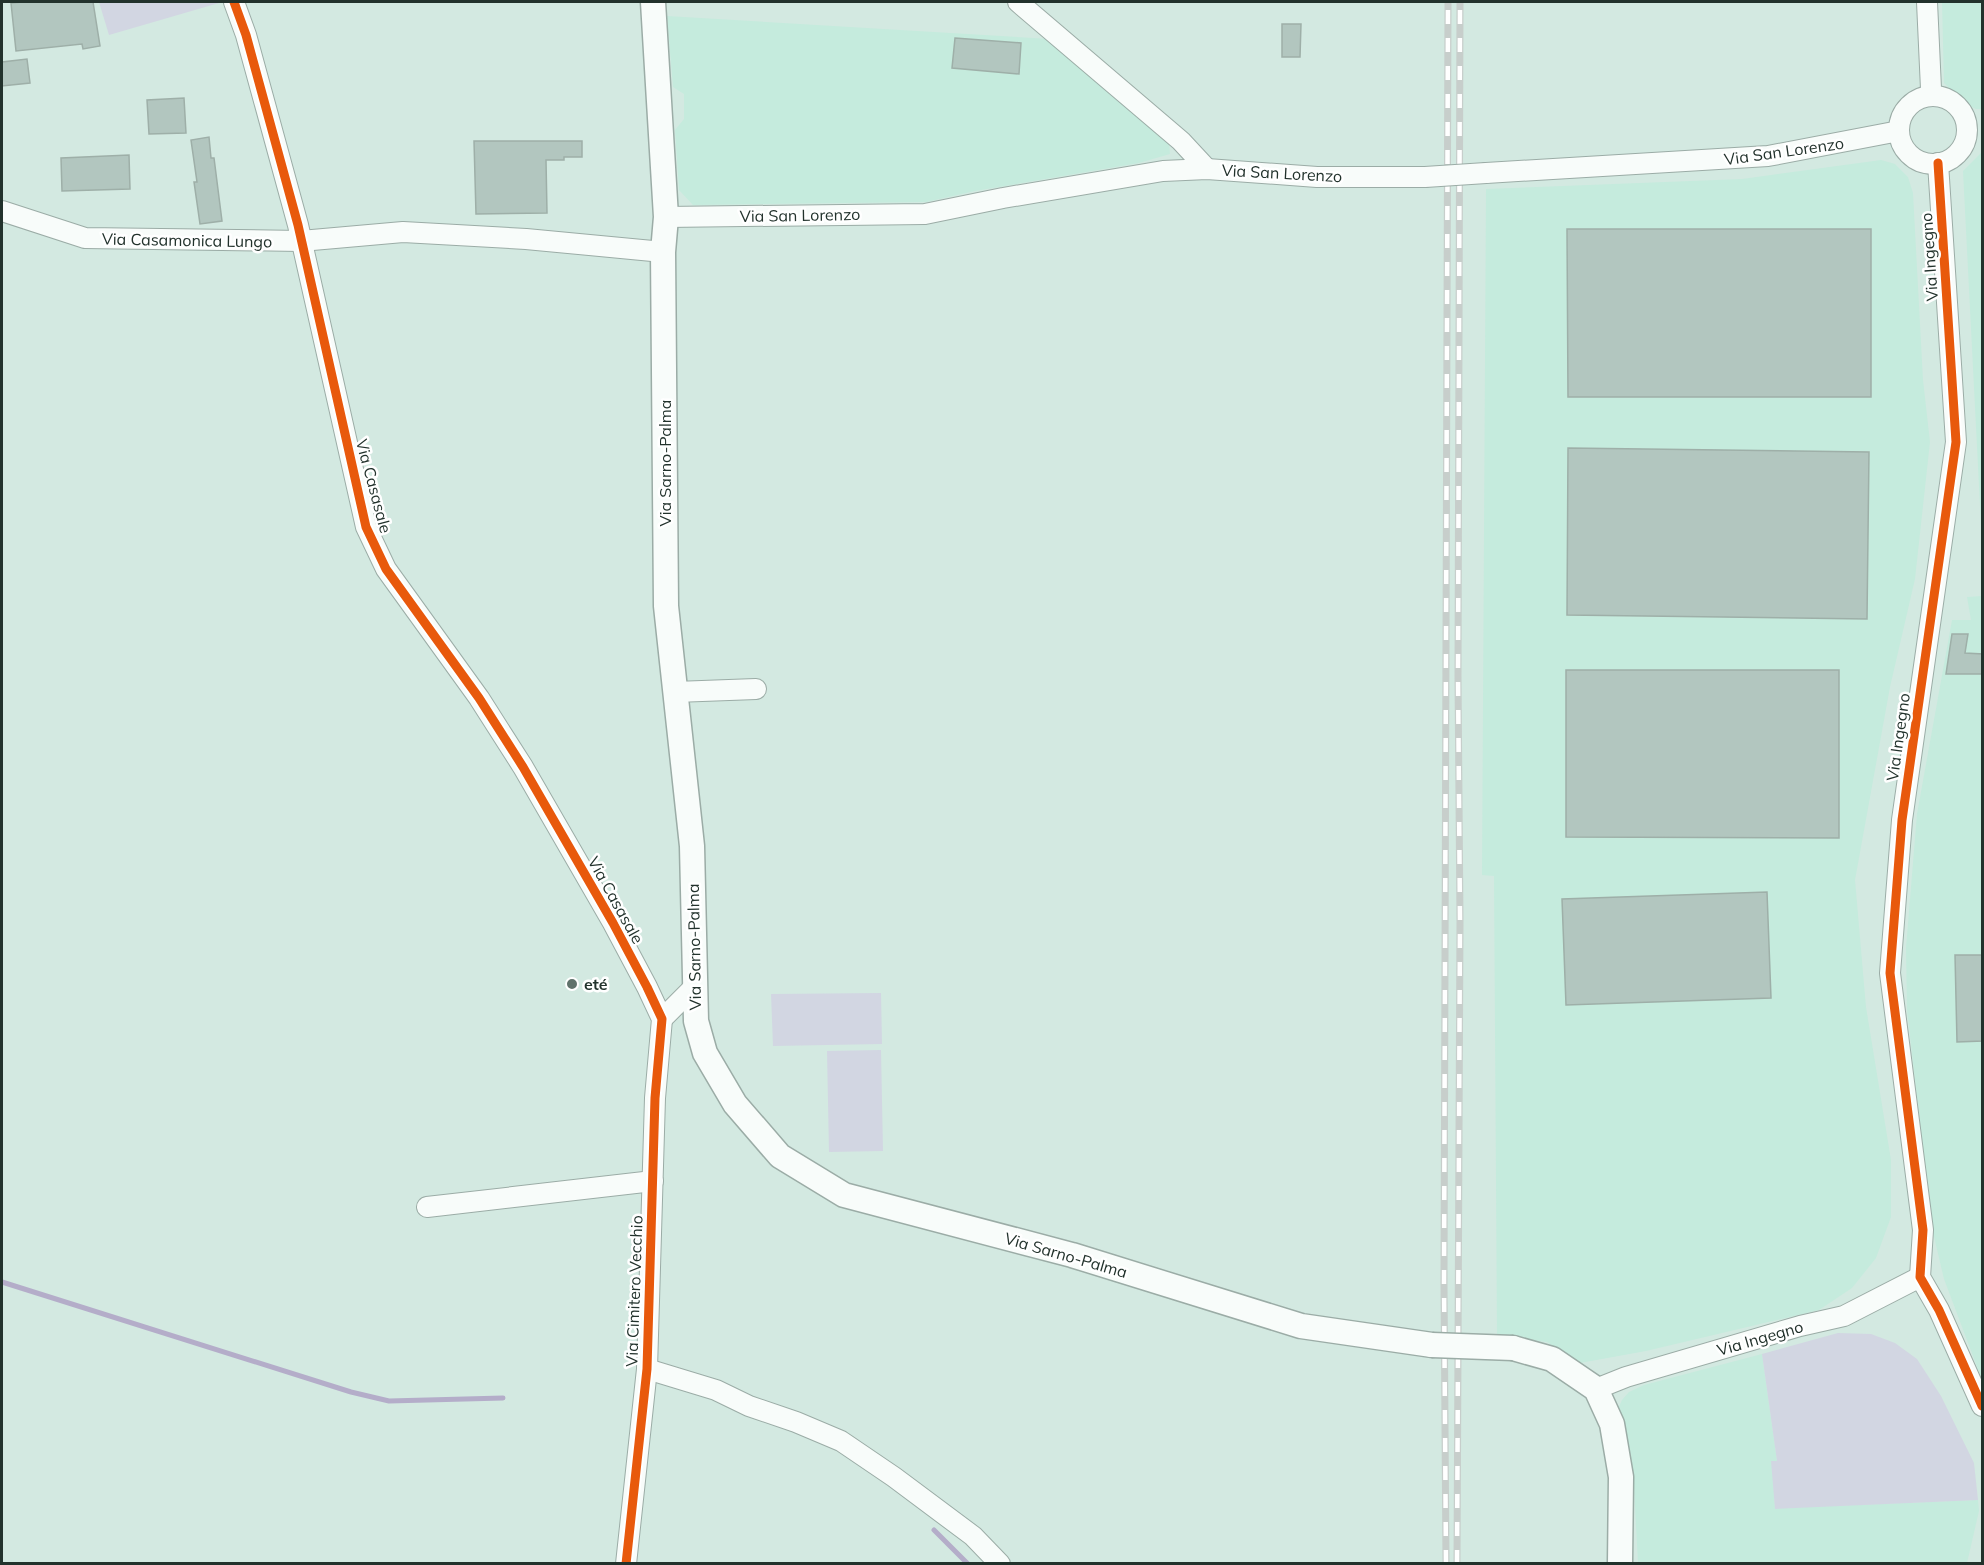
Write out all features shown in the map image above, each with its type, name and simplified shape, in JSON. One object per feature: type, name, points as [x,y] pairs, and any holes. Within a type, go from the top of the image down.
[{"type":"main road","name":"Via Sarno-Palma","points":[[653,2],[666,217],[663,252],[666,606],[692,846],[696,1021],[705,1053],[735,1104],[780,1156],[844,1196],[1072,1255],[1301,1326],[1432,1345],[1513,1348],[1552,1359],[1596,1389]]},
{"type":"main road","points":[[1596,1389],[1612,1424],[1621,1477],[1620,1563]]},
{"type":"street","name":"Via Casasale","points":[[234,2],[246,35],[301,241],[366,527],[386,569],[479,698],[523,766],[613,923],[662,1019]]},
{"type":"street","points":[[1018,2],[1040,11],[1181,141],[1207,169]]},
{"type":"street","points":[[1927,2],[1931,89],[1929,96]]},
{"type":"street","points":[[1929,96],[1940,97],[1958,107],[1974,124],[1954,157],[1938,163],[1919,161],[1911,156],[1900,141],[1900,121],[1910,104],[1929,96]]},
{"type":"street","name":"Via San Lorenzo","points":[[666,217],[925,214],[1003,198],[1163,171],[1207,169],[1317,177],[1425,177],[1768,156],[1899,131]]},
{"type":"street","name":"Via Ingegno","points":[[1596,1389],[1648,1370],[1800,1326],[1844,1316],[1920,1277],[1923,1230],[1890,973],[1902,820],[1956,442],[1938,163]]},
{"type":"street","name":"Via Casamonica Lungo","points":[[2,212],[86,238],[213,242],[301,241],[404,232],[526,239],[663,252]]},
{"type":"street","points":[[675,693],[756,689]]},
{"type":"street","points":[[662,1019],[695,987]]},
{"type":"street","name":"Via Cimitero Vecchio","points":[[626,1563],[647,1369],[655,1098],[662,1019]]},
{"type":"street","points":[[427,1207],[653,1180]]},
{"type":"street","points":[[1920,1277],[1939,1310],[1983,1406]]},
{"type":"street","points":[[647,1369],[716,1390],[748,1406],[796,1422],[841,1441],[973,1536],[1000,1563]]},
{"type":"shaded area","points":[[99,2],[218,2],[219,3],[109,35]]},
{"type":"shaded area","points":[[1942,2],[1982,2],[1982,109],[1966,104],[1944,83]]},
{"type":"shaded area","points":[[667,16],[1050,39],[1169,142],[1170,154],[1139,163],[975,191],[926,202],[693,205],[679,190],[675,130],[684,119],[684,94],[673,87]]},
{"type":"shaded area","points":[[1982,152],[1982,545],[1963,171]]},
{"type":"shaded area","points":[[1881,160],[1895,164],[1908,177],[1913,193],[1923,380],[1930,442],[1915,579],[1890,687],[1855,880],[1866,1007],[1891,1160],[1891,1217],[1876,1258],[1852,1288],[1819,1310],[1646,1351],[1580,1363],[1547,1342],[1497,1336],[1494,876],[1482,875],[1486,189],[1742,179]]},
{"type":"shaded area","points":[[1982,596],[1982,1380],[1944,1279],[1932,1228],[1907,1010],[1906,948],[1917,814],[1952,620],[1971,620],[1967,597]]},
{"type":"shaded area","points":[[881,993],[882,1044],[773,1046],[771,994]]},
{"type":"shaded area","points":[[881,1050],[883,1151],[829,1152],[827,1051]]},
{"type":"shaded area","points":[[1838,1333],[1871,1334],[1895,1343],[1917,1359],[1941,1396],[1974,1463],[1978,1500],[1775,1509],[1771,1461],[1777,1461],[1762,1354]]},
{"type":"shaded area","points":[[1762,1354],[1777,1461],[1772,1461],[1775,1508],[1978,1500],[1979,1511],[1967,1563],[1638,1563],[1633,1468],[1623,1419],[1618,1409],[1622,1400],[1629,1392],[1644,1385]]},
{"type":"building","points":[[93,2],[100,46],[83,49],[82,44],[16,51],[11,3]]},
{"type":"building","points":[[1282,24],[1301,24],[1300,57],[1282,57]]},
{"type":"building","points":[[955,38],[1021,43],[1019,74],[952,68]]},
{"type":"building","points":[[27,59],[30,83],[2,86],[2,62]]},
{"type":"building","points":[[184,98],[186,133],[149,134],[147,100]]},
{"type":"building","points":[[209,137],[222,221],[200,224],[191,140]]},
{"type":"building","points":[[474,141],[582,141],[582,157],[546,160],[547,213],[476,214]]},
{"type":"building","points":[[129,155],[130,189],[62,191],[61,158]]},
{"type":"building","points":[[1567,229],[1871,229],[1871,397],[1568,397]]},
{"type":"building","points":[[1568,448],[1869,452],[1867,619],[1567,615]]},
{"type":"building","points":[[1952,634],[1968,634],[1965,653],[1983,654],[1983,674],[1946,674]]},
{"type":"building","points":[[1566,670],[1839,670],[1839,838],[1566,837]]},
{"type":"building","points":[[1767,892],[1771,998],[1566,1005],[1562,899]]},
{"type":"building","points":[[1955,955],[1983,955],[1983,1041],[1957,1042]]},
{"type":"waterway","points":[[2,1282],[351,1392],[389,1401],[503,1398]]},
{"type":"waterway","points":[[934,1530],[968,1564]]},
{"type":"railway","points":[[1446,1564],[1444,1283],[1448,2]]},
{"type":"railway","points":[[1457,1564],[1460,2]]},
{"type":"cycle path","points":[[234,2],[246,35],[298,225],[366,527],[386,569],[479,698],[523,767],[613,923],[662,1019],[655,1098],[647,1369],[626,1564]]},
{"type":"cycle path","points":[[1938,163],[1956,442],[1902,820],[1890,973],[1923,1230],[1920,1277],[1939,1310],[1982,1406]]},
{"type":"place","name":"eté","points":[[572,984]]}]
